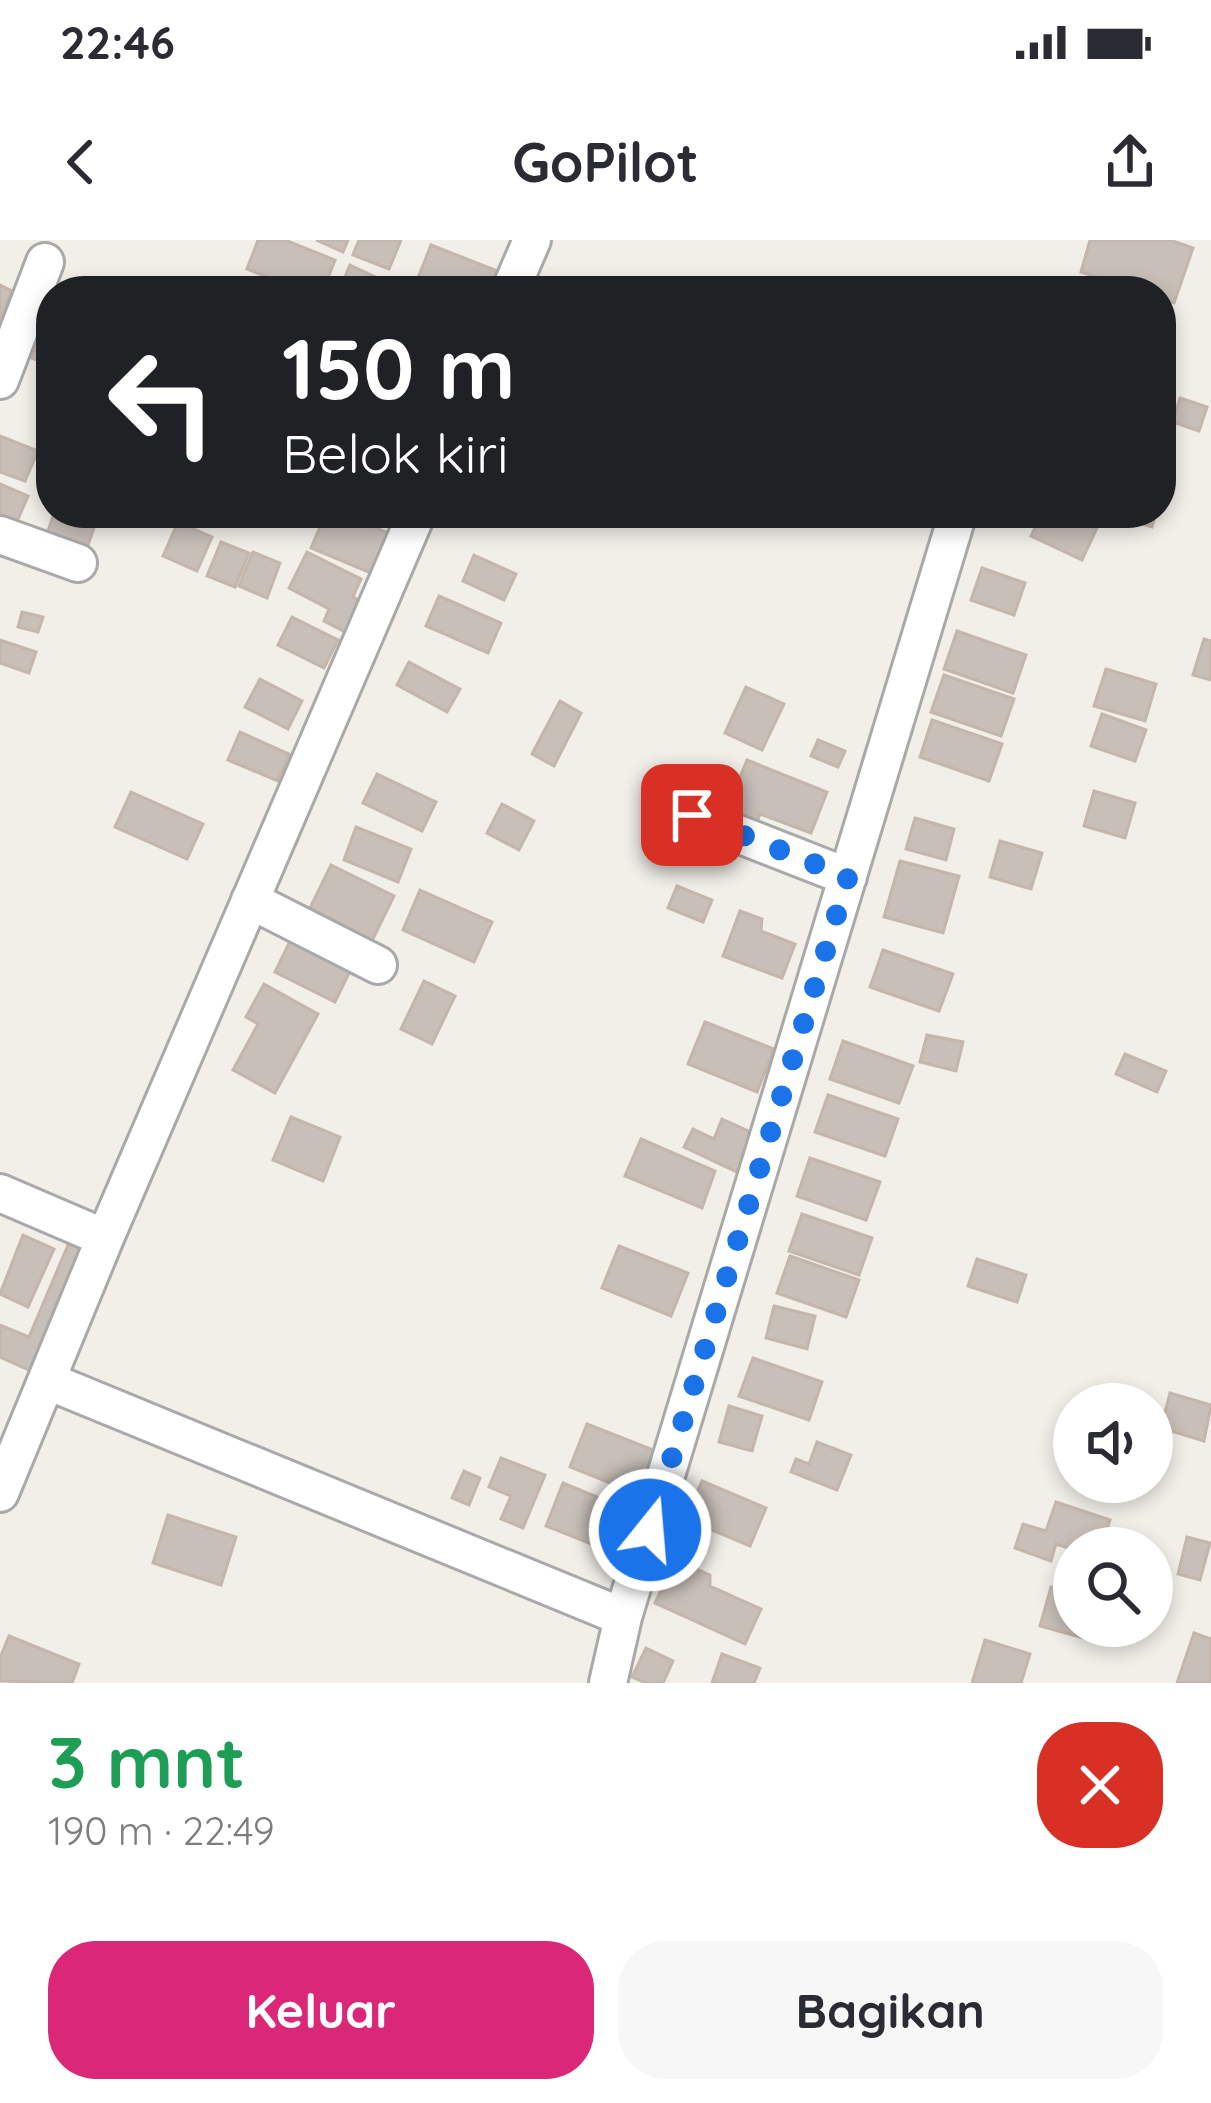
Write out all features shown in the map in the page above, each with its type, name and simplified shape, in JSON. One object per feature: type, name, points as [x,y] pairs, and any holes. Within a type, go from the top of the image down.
[{"type":"street","points":[[516,276],[532,240]]},
{"type":"street","points":[[40,276],[45,262]]},
{"type":"street","points":[[0,380],[36,286]]},
{"type":"street","points":[[0,1493],[411,528]]},
{"type":"street","points":[[608,1683],[623,1617],[953,528]]},
{"type":"street","points":[[0,535],[78,563]]},
{"type":"street","points":[[692,815],[848,877]]},
{"type":"street","points":[[250,900],[378,965]]},
{"type":"street","points":[[0,1193],[105,1238]]},
{"type":"street","points":[[48,1381],[623,1617]]},
{"type":"building","points":[[258,240],[285,240],[335,260],[329,276],[264,276],[247,269]]},
{"type":"building","points":[[316,240],[348,240],[343,252]]},
{"type":"building","points":[[359,240],[401,240],[389,269],[353,255]]},
{"type":"building","points":[[1090,240],[1170,240],[1193,248],[1176,297],[1176,276],[1081,272]]},
{"type":"building","points":[[431,245],[500,276],[419,276]]},
{"type":"building","points":[[350,265],[373,276],[345,276]]},
{"type":"building","points":[[0,285],[12,291],[0,320]]},
{"type":"building","points":[[1180,398],[1207,407],[1199,431],[1176,423]]},
{"type":"building","points":[[0,436],[36,450],[25,481],[0,472]]},
{"type":"building","points":[[0,484],[28,496],[13,531],[0,525]]},
{"type":"building","points":[[49,528],[94,528],[87,548],[47,534]]},
{"type":"building","points":[[175,528],[192,528],[212,537],[197,571],[163,556]]},
{"type":"building","points":[[320,528],[376,528],[388,533],[371,573],[311,548]]},
{"type":"building","points":[[1035,528],[1097,528],[1082,560],[1031,536]]},
{"type":"building","points":[[221,542],[249,553],[235,587],[207,576]]},
{"type":"building","points":[[253,552],[280,563],[267,598],[239,586]]},
{"type":"building","points":[[307,552],[361,579],[353,597],[366,604],[351,635],[324,621],[329,609],[289,588]]},
{"type":"building","points":[[474,555],[516,574],[504,600],[463,581]]},
{"type":"building","points":[[982,568],[1025,583],[1014,615],[971,600]]},
{"type":"building","points":[[439,596],[501,623],[488,653],[426,626]]},
{"type":"building","points":[[22,612],[43,617],[38,632],[18,627]]},
{"type":"building","points":[[292,617],[338,640],[324,668],[278,645]]},
{"type":"building","points":[[957,631],[1026,655],[1013,693],[944,669]]},
{"type":"building","points":[[1204,639],[1211,641],[1211,680],[1193,675]]},
{"type":"building","points":[[0,640],[36,652],[29,673],[0,663]]},
{"type":"building","points":[[409,662],[460,689],[447,712],[397,685]]},
{"type":"building","points":[[1106,669],[1156,684],[1145,721],[1094,706]]},
{"type":"building","points":[[944,675],[1014,699],[1001,736],[931,712]]},
{"type":"building","points":[[260,679],[302,701],[288,729],[245,707]]},
{"type":"building","points":[[746,687],[784,704],[762,750],[725,733]]},
{"type":"building","points":[[560,701],[581,713],[554,766],[532,754]]},
{"type":"building","points":[[1102,714],[1146,730],[1135,761],[1091,746]]},
{"type":"building","points":[[932,720],[1002,744],[989,781],[920,757]]},
{"type":"building","points":[[240,732],[289,754],[278,781],[228,760]]},
{"type":"building","points":[[818,740],[845,751],[838,767],[811,756]]},
{"type":"building","points":[[747,760],[827,792],[811,833],[760,814],[756,824],[726,812]]},
{"type":"building","points":[[377,774],[436,802],[422,831],[363,803]]},
{"type":"building","points":[[1094,791],[1135,803],[1125,838],[1084,826]]},
{"type":"building","points":[[131,792],[203,824],[187,859],[115,827]]},
{"type":"building","points":[[502,804],[534,821],[519,850],[487,833]]},
{"type":"building","points":[[915,818],[954,829],[946,860],[906,849]]},
{"type":"building","points":[[356,827],[411,849],[398,882],[344,860]]},
{"type":"building","points":[[1000,841],[1042,853],[1031,889],[990,877]]},
{"type":"building","points":[[900,861],[959,876],[943,933],[884,917]]},
{"type":"building","points":[[331,865],[394,896],[369,947],[306,916]]},
{"type":"building","points":[[677,886],[712,900],[703,922],[668,908]]},
{"type":"building","points":[[420,890],[492,922],[474,962],[403,930]]},
{"type":"building","points":[[740,911],[762,919],[761,931],[795,944],[782,978],[723,956]]},
{"type":"building","points":[[291,939],[351,969],[335,1002],[275,972]]},
{"type":"building","points":[[883,950],[953,974],[939,1011],[870,987]]},
{"type":"building","points":[[424,981],[455,996],[432,1044],[401,1029]]},
{"type":"building","points":[[264,984],[318,1014],[275,1093],[233,1070],[258,1024],[246,1017]]},
{"type":"building","points":[[705,1022],[774,1049],[757,1092],[688,1064]]},
{"type":"building","points":[[927,1035],[963,1042],[956,1071],[920,1062]]},
{"type":"building","points":[[843,1041],[913,1066],[899,1103],[830,1079]]},
{"type":"building","points":[[1125,1054],[1166,1071],[1157,1092],[1116,1074]]},
{"type":"building","points":[[828,1095],[898,1119],[885,1156],[815,1132]]},
{"type":"building","points":[[291,1117],[340,1137],[323,1181],[273,1160]]},
{"type":"building","points":[[722,1119],[757,1135],[739,1173],[684,1147],[693,1129],[714,1139]]},
{"type":"building","points":[[641,1139],[715,1171],[702,1208],[625,1176]]},
{"type":"building","points":[[810,1158],[880,1182],[866,1220],[797,1196]]},
{"type":"building","points":[[802,1214],[872,1238],[859,1275],[789,1251]]},
{"type":"building","points":[[23,1235],[54,1249],[28,1307],[0,1294]]},
{"type":"building","points":[[71,1238],[92,1246],[38,1374],[0,1357],[0,1325],[29,1337]]},
{"type":"building","points":[[619,1246],[688,1273],[671,1316],[602,1288]]},
{"type":"building","points":[[790,1256],[859,1280],[846,1317],[777,1293]]},
{"type":"building","points":[[977,1259],[1026,1275],[1017,1302],[968,1286]]},
{"type":"building","points":[[774,1306],[815,1316],[807,1349],[766,1338]]},
{"type":"building","points":[[753,1358],[822,1382],[809,1420],[739,1396]]},
{"type":"building","points":[[1173,1394],[1211,1405],[1204,1441],[1173,1432]]},
{"type":"building","points":[[729,1406],[762,1416],[752,1451],[719,1442]]},
{"type":"building","points":[[587,1424],[656,1451],[638,1494],[570,1467]]},
{"type":"building","points":[[817,1442],[851,1455],[837,1490],[791,1472],[796,1459],[809,1464]]},
{"type":"building","points":[[501,1458],[545,1475],[523,1528],[501,1519],[511,1496],[489,1487]]},
{"type":"building","points":[[464,1471],[480,1478],[469,1505],[452,1498]]},
{"type":"building","points":[[702,1481],[766,1508],[750,1546],[686,1519]]},
{"type":"building","points":[[563,1483],[631,1511],[614,1553],[546,1526]]},
{"type":"building","points":[[1056,1503],[1110,1520],[1108,1527],[1053,1527],[1051,1561],[1015,1548],[1023,1524],[1046,1531]]},
{"type":"building","points":[[168,1515],[236,1537],[221,1585],[153,1563]]},
{"type":"building","points":[[1187,1537],[1210,1543],[1200,1580],[1178,1574]]},
{"type":"building","points":[[676,1560],[710,1575],[710,1586],[761,1609],[745,1644],[655,1603]]},
{"type":"building","points":[[1051,1587],[1053,1588],[1053,1630],[1040,1626]]},
{"type":"building","points":[[1194,1633],[1211,1639],[1211,1682],[1177,1683]]},
{"type":"building","points":[[9,1636],[79,1664],[72,1683],[0,1681],[0,1658]]},
{"type":"building","points":[[985,1640],[1030,1654],[1021,1683],[972,1683]]},
{"type":"building","points":[[646,1648],[673,1661],[663,1683],[632,1677]]},
{"type":"building","points":[[722,1654],[760,1668],[754,1683],[712,1683]]},
{"type":"route","points":[[650,1530],[848,877],[692,815]]}]
